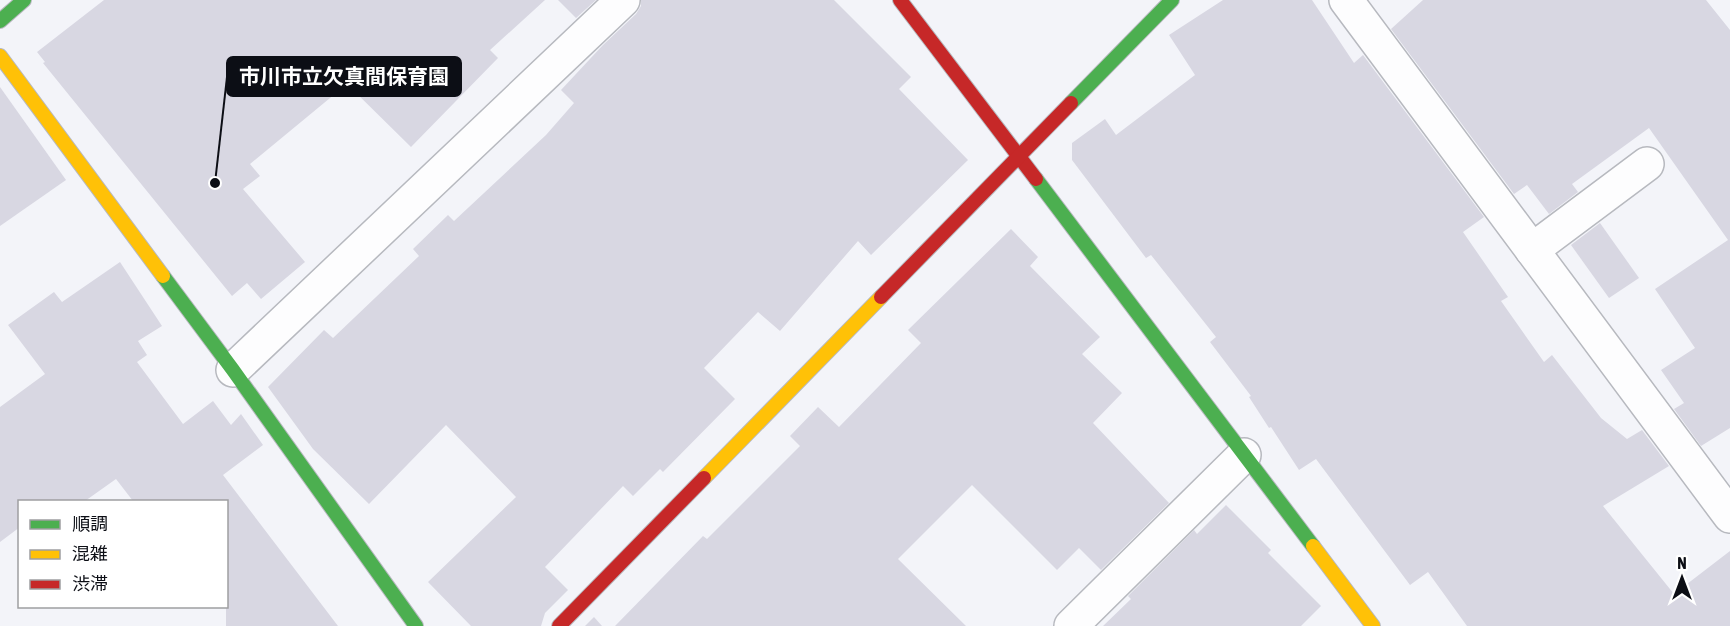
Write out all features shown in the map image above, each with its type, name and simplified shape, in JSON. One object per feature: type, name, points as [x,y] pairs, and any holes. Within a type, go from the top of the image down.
[{"type":"street","points":[[0,21],[24,0]]},
{"type":"street","points":[[232,370],[623,0]]},
{"type":"street","points":[[900,0],[1017,158],[1373,626]]},
{"type":"street","points":[[559,626],[1172,0]]},
{"type":"street","points":[[1346,0],[1730,516]]},
{"type":"street","points":[[0,56],[232,370],[416,626]]},
{"type":"street","points":[[1532,250],[1647,164]]},
{"type":"street","points":[[1071,626],[1244,455]]},
{"type":"building","points":[[104,0],[545,0],[490,50],[498,58],[411,147],[347,84],[250,164],[260,176],[243,189],[305,262],[261,299],[247,283],[232,296],[43,63],[45,62],[37,52]]},
{"type":"building","points":[[558,0],[596,0],[576,18]]},
{"type":"building","points":[[641,0],[834,0],[911,77],[899,89],[968,160],[871,255],[858,241],[780,331],[758,312],[704,368],[735,399],[663,472],[660,469],[633,496],[623,486],[545,567],[568,590],[545,613],[541,626],[471,626],[428,582],[516,497],[446,425],[369,504],[313,449],[268,387],[324,330],[333,338],[419,256],[413,249],[448,215],[454,221],[546,135],[574,103],[561,90],[636,14],[641,6]]},
{"type":"building","points":[[1223,0],[1312,0],[1354,63],[1363,55],[1484,217],[1463,232],[1508,297],[1501,301],[1544,362],[1552,355],[1601,418],[1627,439],[1642,430],[1669,466],[1603,506],[1674,594],[1730,551],[1730,626],[1467,626],[1428,572],[1410,585],[1316,459],[1299,470],[1271,427],[1269,428],[1249,397],[1251,396],[1210,342],[1216,337],[1151,255],[1146,258],[1072,160],[1072,143],[1105,119],[1116,135],[1195,75],[1169,35]]},
{"type":"building","points":[[1423,0],[1706,0],[1730,30],[1730,428],[1701,446],[1674,409],[1684,403],[1661,370],[1695,348],[1655,289],[1728,240],[1649,128],[1572,184],[1578,192],[1549,214],[1527,185],[1514,194],[1391,29]]},
{"type":"building","points":[[0,87],[66,180],[0,226]]},
{"type":"building","points":[[1600,223],[1639,278],[1609,298],[1571,245]]},
{"type":"building","points":[[1011,229],[1038,257],[1030,266],[1100,337],[1082,354],[1122,393],[1093,423],[1169,503],[1101,570],[1079,548],[1057,570],[972,485],[898,559],[966,626],[615,626],[703,536],[707,539],[800,446],[790,436],[818,407],[839,427],[921,343],[908,330]]},
{"type":"building","points":[[120,262],[162,326],[138,341],[147,355],[137,362],[183,424],[213,401],[231,425],[241,414],[263,445],[223,475],[338,626],[226,626],[228,500],[132,500],[116,479],[86,500],[18,500],[18,528],[0,542],[0,407],[45,374],[8,325],[54,292],[62,302]]},
{"type":"building","points":[[1226,505],[1271,550],[1268,553],[1321,606],[1301,626],[1103,626],[1131,599],[1128,596],[1194,530],[1197,534]]},
{"type":"building","points":[[594,617],[602,626],[585,626]]},
{"type":"traffic: fast","points":[[0,21],[24,0]]},
{"type":"traffic: fast","points":[[1071,103],[1172,0]]},
{"type":"traffic: fast","points":[[1036,179],[1313,546]]},
{"type":"traffic: fast","points":[[163,276],[416,626]]},
{"type":"traffic: slow","points":[[0,56],[163,276]]},
{"type":"traffic: slow","points":[[704,478],[881,297]]},
{"type":"traffic: slow","points":[[1313,546],[1373,626]]},
{"type":"traffic: jam","points":[[900,0],[1036,179]]},
{"type":"traffic: jam","points":[[881,297],[1071,103]]},
{"type":"traffic: jam","points":[[559,626],[704,478]]},
{"type":"place","name":"市川市立欠真間保育園","points":[[215,183]]}]
